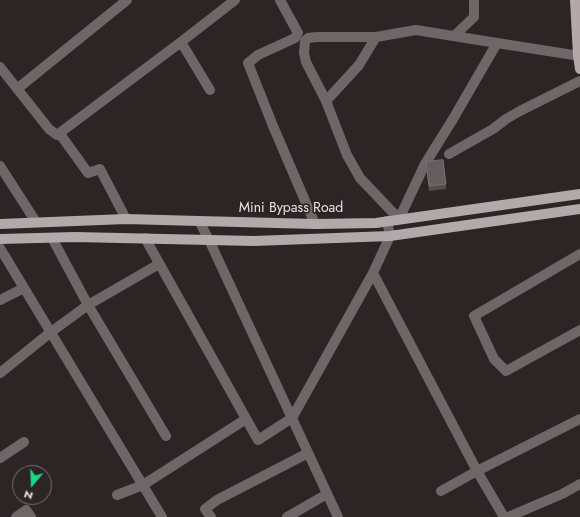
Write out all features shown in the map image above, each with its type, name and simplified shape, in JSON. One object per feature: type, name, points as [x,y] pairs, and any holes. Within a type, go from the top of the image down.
[{"type":"main road","points":[[575,0],[580,69]]},
{"type":"main road","name":"Mini Bypass Road","points":[[0,224],[126,219],[315,224],[376,223],[580,194]]},
{"type":"main road","name":"Mini Bypass Road","points":[[0,239],[75,237],[254,241],[390,236],[580,209]]},
{"type":"street","points":[[18,89],[127,0]]},
{"type":"street","points":[[0,67],[49,129],[57,136],[235,0]]},
{"type":"street","points":[[280,0],[298,32],[295,38],[258,55],[248,63],[315,224]]},
{"type":"street","points":[[454,36],[474,17],[474,0]]},
{"type":"street","points":[[497,43],[425,164],[399,219],[360,178],[347,155],[326,102],[306,62],[304,53],[305,41],[308,38],[376,37],[416,30],[579,56]]},
{"type":"street","points":[[326,102],[359,65],[376,37]]},
{"type":"street","points":[[181,42],[210,90]]},
{"type":"street","points":[[449,154],[493,129],[520,111],[580,81]]},
{"type":"street","points":[[60,134],[88,173],[100,169],[126,219]]},
{"type":"street","points":[[0,166],[36,222]]},
{"type":"street","points":[[145,238],[258,440],[292,418],[373,273],[390,236],[386,221]]},
{"type":"street","points":[[199,222],[209,240],[338,517]]},
{"type":"street","points":[[52,238],[88,305],[166,436]]},
{"type":"street","points":[[0,248],[162,517]]},
{"type":"street","points":[[580,254],[474,316],[494,359],[506,371],[580,330]]},
{"type":"street","points":[[0,372],[88,305],[159,264]]},
{"type":"street","points":[[373,273],[477,470],[504,517]]},
{"type":"street","points":[[0,300],[24,288]]},
{"type":"street","points":[[117,495],[143,485],[246,419]]},
{"type":"street","points":[[441,491],[477,470],[580,419]]},
{"type":"street","points":[[0,458],[24,442]]},
{"type":"street","points":[[211,517],[205,508],[217,500],[308,453]]},
{"type":"street","points":[[508,517],[562,494],[580,484]]},
{"type":"street","points":[[287,517],[327,494]]},
{"type":"street","points":[[16,517],[26,510],[31,517]]},
{"type":"building","points":[[443,160],[446,184],[429,186],[426,162]]}]
